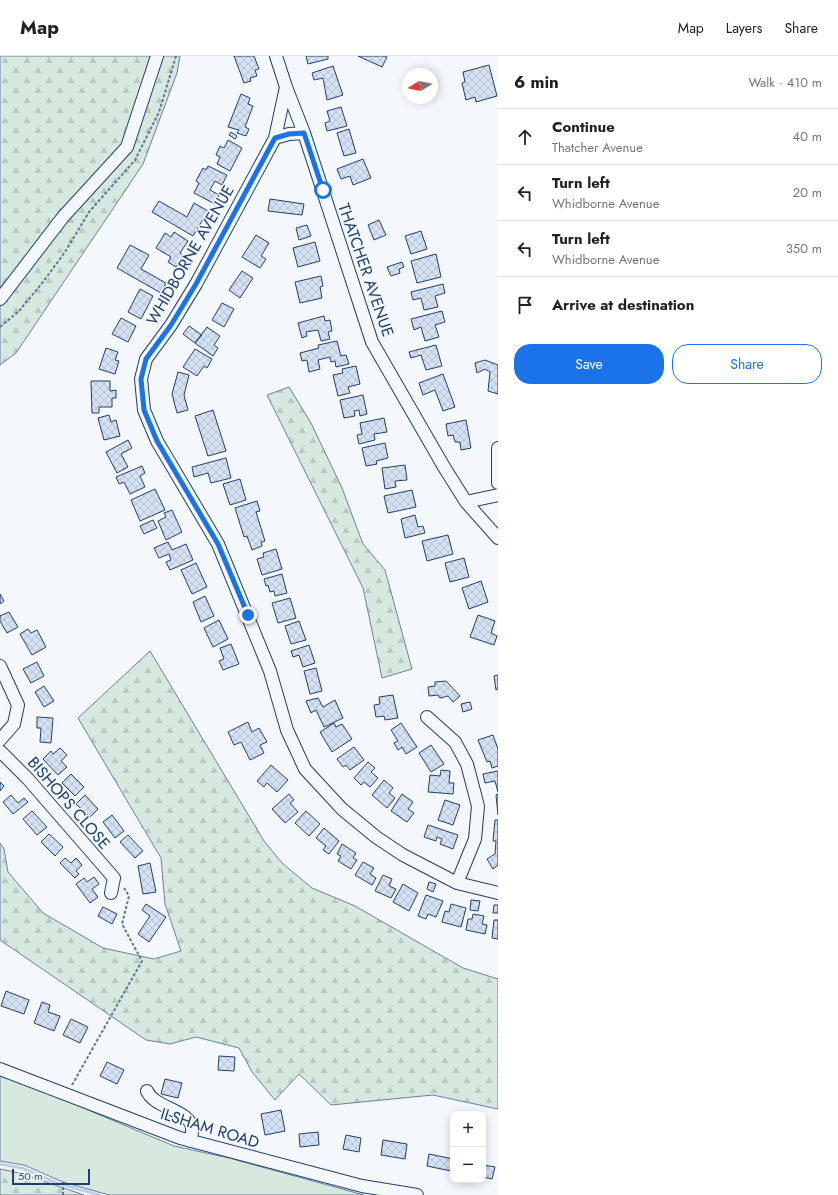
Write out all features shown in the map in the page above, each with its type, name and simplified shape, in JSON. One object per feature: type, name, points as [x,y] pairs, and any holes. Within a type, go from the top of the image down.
[{"type":"street","points":[[0,299],[64,217],[127,147],[157,56]]},
{"type":"street","name":"THATCHER AVENUE","points":[[276,56],[304,133],[372,342],[466,502],[498,538]]},
{"type":"street","name":"WHIDBORNE AVENUE","points":[[286,87],[275,138],[196,284],[171,325],[146,359],[141,379],[144,410],[157,441],[218,544],[270,671],[287,730],[305,769],[342,809],[376,838],[402,855],[457,883],[498,893]]},
{"type":"street","points":[[275,138],[289,134],[304,133]]},
{"type":"street","points":[[498,448],[498,482]]},
{"type":"street","points":[[466,502],[498,494]]},
{"type":"street","points":[[0,666],[18,705],[14,724],[0,740]]},
{"type":"street","points":[[427,716],[455,742],[467,764],[478,806],[475,839],[457,883]]},
{"type":"street","name":"BISHOPS CLOSE","points":[[0,751],[118,877]]},
{"type":"street","points":[[111,893],[118,877]]},
{"type":"street","name":"ILSHAM ROAD","points":[[0,1069],[190,1141],[362,1186],[417,1195]]},
{"type":"street","points":[[147,1091],[150,1098],[155,1102],[166,1106],[188,1120],[192,1128],[190,1141]]},
{"type":"path","points":[[0,327],[19,311],[43,282],[65,252],[89,212],[135,160],[159,112],[176,56]]},
{"type":"path","points":[[66,1094],[142,961],[122,924],[129,896],[118,877]]},
{"type":"path","points":[[63,1182],[63,1195]]},
{"type":"green space","points":[[0,56],[180,56],[177,73],[143,164],[16,353],[0,365]]},
{"type":"green space","points":[[289,387],[311,423],[342,488],[363,544],[385,570],[412,669],[382,678],[363,588],[267,395]]},
{"type":"green space","points":[[150,651],[264,841],[282,863],[312,888],[355,906],[463,968],[498,979],[498,1109],[433,1095],[331,1105],[299,1074],[275,1100],[252,1072],[239,1048],[196,1037],[170,1044],[146,1040],[0,940],[0,843],[4,849],[8,872],[43,913],[103,948],[154,959],[181,951],[165,904],[161,858],[78,718]]},
{"type":"green space","points":[[0,1076],[62,1099],[174,1146],[229,1158],[364,1195],[109,1195],[63,1182],[24,1165],[0,1161]]},
{"type":"green space","points":[[0,1169],[20,1173],[84,1195],[0,1195]]},
{"type":"building","points":[[234,56],[254,56],[259,69],[255,70],[257,76],[250,78],[251,81],[244,83]]},
{"type":"building","points":[[306,56],[328,56],[328,59],[308,64]]},
{"type":"building","points":[[358,56],[385,56],[387,57],[382,67]]},
{"type":"building","points":[[489,65],[497,96],[476,102],[475,97],[466,100],[462,83],[465,82],[463,72]]},
{"type":"building","points":[[333,66],[343,95],[327,100],[323,78],[314,80],[312,73]]},
{"type":"building","points":[[241,94],[250,98],[248,104],[253,106],[245,127],[249,129],[246,136],[237,133],[239,130],[228,127]]},
{"type":"building","points":[[341,107],[347,126],[327,131],[325,123],[330,121],[327,111]]},
{"type":"building","points":[[349,129],[356,153],[344,156],[337,133]]},
{"type":"building","points":[[231,132],[237,136],[235,139],[229,135]]},
{"type":"building","points":[[228,140],[242,148],[230,171],[217,164],[220,157],[216,155],[220,146],[224,148]]},
{"type":"building","points":[[363,159],[371,178],[353,185],[350,176],[341,179],[337,169]]},
{"type":"building","points":[[208,166],[227,175],[222,185],[215,181],[210,190],[219,195],[215,204],[194,193],[199,183],[196,181],[203,168],[206,170]]},
{"type":"building","points":[[270,199],[304,204],[302,215],[268,211]]},
{"type":"building","points":[[159,201],[187,217],[194,203],[208,211],[193,236],[152,212]]},
{"type":"building","points":[[379,220],[386,235],[374,240],[368,225]]},
{"type":"building","points":[[307,225],[311,236],[299,240],[296,228]]},
{"type":"building","points":[[421,231],[427,249],[411,254],[405,236]]},
{"type":"building","points":[[174,232],[188,241],[180,253],[183,256],[176,267],[168,262],[171,257],[156,248],[165,233],[171,237]]},
{"type":"building","points":[[256,235],[269,243],[261,256],[266,259],[260,268],[242,257]]},
{"type":"building","points":[[315,242],[320,261],[298,267],[293,248]]},
{"type":"building","points":[[130,245],[149,255],[141,269],[166,283],[161,293],[117,268]]},
{"type":"building","points":[[436,254],[441,277],[417,283],[411,261]]},
{"type":"building","points":[[402,262],[404,267],[399,269],[400,273],[391,276],[387,267]]},
{"type":"building","points":[[242,271],[253,278],[240,298],[229,290]]},
{"type":"building","points":[[321,276],[323,286],[320,287],[322,298],[300,303],[295,282]]},
{"type":"building","points":[[443,284],[445,293],[435,296],[438,307],[424,310],[421,298],[413,300],[411,292]]},
{"type":"building","points":[[140,289],[153,296],[141,319],[128,312]]},
{"type":"building","points":[[222,303],[234,309],[224,327],[212,320]]},
{"type":"building","points":[[442,311],[445,322],[435,325],[439,337],[425,341],[421,327],[414,330],[411,319]]},
{"type":"building","points":[[324,316],[325,321],[330,320],[332,331],[328,332],[330,339],[321,341],[318,330],[306,332],[307,336],[302,338],[298,323]]},
{"type":"building","points":[[121,318],[136,326],[128,342],[112,334]]},
{"type":"building","points":[[189,326],[202,335],[195,343],[183,334]]},
{"type":"building","points":[[207,327],[220,336],[214,345],[218,348],[213,356],[195,343]]},
{"type":"building","points":[[337,341],[341,356],[346,355],[349,364],[336,367],[335,361],[331,362],[330,357],[318,360],[320,369],[309,372],[307,360],[302,361],[300,353],[319,348],[318,345]]},
{"type":"building","points":[[436,345],[442,366],[426,370],[421,355],[411,358],[409,352]]},
{"type":"building","points":[[106,348],[118,352],[115,360],[119,361],[115,374],[99,369]]},
{"type":"building","points":[[195,349],[212,359],[207,368],[204,366],[197,376],[183,367]]},
{"type":"building","points":[[485,360],[498,365],[498,394],[488,391],[490,372],[485,369],[477,373],[475,363]]},
{"type":"building","points":[[356,366],[360,384],[348,387],[350,393],[338,396],[333,375],[343,373],[342,369]]},
{"type":"building","points":[[178,372],[189,375],[184,395],[188,410],[177,413],[172,394]]},
{"type":"building","points":[[443,374],[455,407],[443,411],[435,390],[423,395],[419,383]]},
{"type":"building","points":[[91,381],[110,381],[110,391],[116,390],[116,398],[112,398],[112,407],[99,407],[99,413],[92,413]]},
{"type":"building","points":[[363,395],[367,414],[360,416],[359,410],[354,411],[355,416],[344,418],[340,400]]},
{"type":"building","points":[[213,410],[226,451],[208,456],[195,416]]},
{"type":"building","points":[[109,415],[111,422],[116,420],[120,436],[104,440],[98,418]]},
{"type":"building","points":[[384,418],[387,432],[374,434],[375,440],[359,444],[357,435],[362,434],[360,423]]},
{"type":"building","points":[[466,420],[471,448],[461,450],[460,442],[455,442],[453,435],[448,436],[446,424]]},
{"type":"building","points":[[128,440],[132,448],[121,454],[128,467],[117,473],[106,452]]},
{"type":"building","points":[[385,443],[388,458],[376,461],[377,464],[366,466],[362,448]]},
{"type":"building","points":[[226,458],[231,478],[211,483],[208,473],[194,477],[192,467]]},
{"type":"building","points":[[405,465],[407,480],[395,481],[396,487],[385,489],[382,468]]},
{"type":"building","points":[[142,466],[145,473],[140,476],[145,487],[130,494],[124,482],[119,484],[116,477]]},
{"type":"building","points":[[240,479],[246,500],[230,505],[223,484]]},
{"type":"building","points":[[155,489],[165,510],[140,521],[131,500]]},
{"type":"building","points":[[412,490],[416,507],[388,513],[384,496]]},
{"type":"building","points":[[257,501],[260,511],[256,512],[265,541],[261,542],[262,546],[252,550],[247,536],[244,537],[235,508]]},
{"type":"building","points":[[172,510],[182,532],[166,540],[158,521],[166,517],[164,513]]},
{"type":"building","points":[[415,515],[418,527],[423,526],[425,533],[405,538],[401,519]]},
{"type":"building","points":[[153,520],[157,528],[144,534],[140,526]]},
{"type":"building","points":[[448,535],[453,554],[427,561],[422,541]]},
{"type":"building","points":[[168,542],[172,550],[186,544],[193,560],[170,570],[166,562],[171,560],[169,554],[159,558],[154,548]]},
{"type":"building","points":[[276,549],[282,569],[262,575],[257,559],[264,557],[263,553]]},
{"type":"building","points":[[464,558],[469,577],[450,582],[445,563]]},
{"type":"building","points":[[196,563],[207,587],[192,594],[181,570]]},
{"type":"building","points":[[282,574],[287,593],[275,596],[274,591],[270,592],[268,585],[266,586],[264,579]]},
{"type":"building","points":[[481,581],[488,602],[469,609],[462,588]]},
{"type":"building","points":[[0,594],[4,601],[0,604]]},
{"type":"building","points":[[205,596],[214,616],[201,622],[193,602]]},
{"type":"building","points":[[290,598],[296,618],[278,623],[272,603]]},
{"type":"building","points":[[9,612],[18,627],[7,633],[0,621],[0,616]]},
{"type":"building","points":[[478,615],[495,621],[491,633],[497,636],[494,645],[470,637]]},
{"type":"building","points":[[219,620],[228,639],[213,647],[204,628]]},
{"type":"building","points":[[299,621],[306,640],[291,644],[285,626]]},
{"type":"building","points":[[28,629],[31,633],[37,630],[46,647],[32,655],[20,634]]},
{"type":"building","points":[[231,644],[239,664],[223,670],[219,661],[224,659],[220,648]]},
{"type":"building","points":[[309,645],[315,663],[303,667],[299,655],[293,657],[291,651]]},
{"type":"building","points":[[37,662],[44,676],[31,683],[23,669]]},
{"type":"building","points":[[316,668],[322,691],[310,694],[304,671]]},
{"type":"building","points":[[498,675],[498,689],[496,690],[494,676]]},
{"type":"building","points":[[446,681],[460,696],[453,702],[448,696],[440,698],[438,695],[429,696],[428,687],[435,686],[435,682]]},
{"type":"building","points":[[44,686],[54,701],[44,707],[35,692]]},
{"type":"building","points":[[393,695],[398,718],[385,720],[384,716],[376,717],[374,705],[380,704],[379,697]]},
{"type":"building","points":[[318,698],[323,707],[335,700],[343,718],[324,727],[316,710],[311,713],[306,701]]},
{"type":"building","points":[[470,702],[472,709],[463,712],[461,704]]},
{"type":"building","points":[[37,717],[53,718],[51,743],[40,742],[41,728],[37,728]]},
{"type":"building","points":[[248,722],[252,732],[259,728],[267,742],[260,745],[264,753],[250,760],[241,742],[234,745],[228,732]]},
{"type":"building","points":[[334,723],[336,727],[342,724],[352,739],[332,752],[320,732]]},
{"type":"building","points":[[401,723],[417,747],[406,754],[402,747],[398,750],[394,743],[398,741],[391,730]]},
{"type":"building","points":[[493,735],[498,749],[498,766],[492,768],[490,761],[487,762],[478,740]]},
{"type":"building","points":[[431,745],[444,764],[431,772],[419,753]]},
{"type":"building","points":[[354,747],[364,760],[350,770],[346,765],[343,767],[337,759]]},
{"type":"building","points":[[60,748],[67,755],[61,761],[67,767],[58,775],[43,759],[51,751],[53,754]]},
{"type":"building","points":[[368,762],[375,768],[371,772],[378,778],[370,787],[364,782],[361,785],[354,778]]},
{"type":"building","points":[[271,765],[288,780],[277,792],[267,783],[264,787],[257,781]]},
{"type":"building","points":[[441,770],[450,771],[449,783],[454,783],[453,794],[428,792],[430,775],[440,776]]},
{"type":"building","points":[[498,771],[498,792],[495,781],[485,783],[483,774]]},
{"type":"building","points":[[71,774],[84,787],[75,796],[62,783]]},
{"type":"building","points":[[384,780],[393,788],[389,793],[395,798],[387,808],[372,795]]},
{"type":"building","points":[[0,782],[4,786],[0,791]]},
{"type":"building","points":[[289,794],[294,800],[290,803],[298,812],[285,823],[272,809]]},
{"type":"building","points":[[402,794],[413,802],[408,809],[414,813],[407,822],[391,811]]},
{"type":"building","points":[[498,794],[498,815],[496,795]]},
{"type":"building","points":[[11,795],[18,803],[24,798],[28,802],[13,814],[3,802]]},
{"type":"building","points":[[85,795],[98,809],[90,817],[76,804]]},
{"type":"building","points":[[445,800],[460,805],[453,825],[438,820]]},
{"type":"building","points":[[32,811],[47,827],[37,835],[23,819]]},
{"type":"building","points":[[306,811],[320,824],[309,836],[295,823]]},
{"type":"building","points":[[112,815],[124,831],[115,838],[103,822]]},
{"type":"building","points":[[495,820],[498,820],[498,865],[493,869],[487,859],[495,854],[496,841],[493,841]]},
{"type":"building","points":[[428,825],[458,835],[453,849],[440,844],[442,839],[437,837],[436,841],[424,837]]},
{"type":"building","points":[[324,828],[339,841],[329,854],[323,850],[326,846],[316,838]]},
{"type":"building","points":[[49,834],[63,847],[55,856],[41,842]]},
{"type":"building","points":[[128,835],[143,851],[135,858],[120,842]]},
{"type":"building","points":[[342,844],[356,853],[353,858],[357,860],[351,869],[338,861],[341,856],[337,854]]},
{"type":"building","points":[[65,858],[71,863],[76,858],[82,865],[76,871],[79,874],[75,878],[60,863]]},
{"type":"building","points":[[363,862],[374,868],[370,874],[376,878],[372,885],[355,875]]},
{"type":"building","points":[[150,863],[156,892],[143,894],[138,866]]},
{"type":"building","points":[[383,875],[392,879],[389,886],[396,889],[391,898],[375,891]]},
{"type":"building","points":[[94,877],[99,884],[92,889],[98,897],[90,903],[76,884],[84,878],[87,882]]},
{"type":"building","points":[[429,882],[436,884],[433,892],[427,889]]},
{"type":"building","points":[[403,884],[418,893],[409,911],[393,902]]},
{"type":"building","points":[[426,895],[443,901],[436,917],[428,914],[426,919],[418,916]]},
{"type":"building","points":[[471,900],[480,901],[478,911],[470,910]]},
{"type":"building","points":[[146,904],[166,917],[149,942],[138,934],[150,916],[142,910]]},
{"type":"building","points":[[451,904],[466,908],[461,927],[442,922],[445,911],[449,912]]},
{"type":"building","points":[[494,905],[498,905],[498,913],[493,913]]},
{"type":"building","points":[[103,907],[117,914],[112,924],[98,916]]},
{"type":"building","points":[[473,914],[484,916],[482,924],[487,925],[485,934],[466,930],[468,919],[472,919]]},
{"type":"building","points":[[494,920],[498,920],[498,939],[492,938]]},
{"type":"building","points":[[6,991],[29,1000],[24,1014],[1,1006]]},
{"type":"building","points":[[42,1002],[50,1005],[48,1012],[60,1016],[54,1031],[34,1023]]},
{"type":"building","points":[[71,1019],[88,1027],[80,1043],[63,1035]]},
{"type":"building","points":[[219,1056],[235,1057],[234,1071],[218,1070]]},
{"type":"building","points":[[107,1062],[124,1070],[117,1084],[100,1076]]},
{"type":"building","points":[[165,1079],[182,1083],[178,1098],[161,1094]]},
{"type":"building","points":[[281,1110],[285,1131],[265,1135],[261,1114]]},
{"type":"building","points":[[318,1132],[319,1145],[300,1147],[299,1134]]},
{"type":"building","points":[[346,1135],[361,1138],[359,1152],[343,1149]]},
{"type":"building","points":[[383,1140],[407,1144],[405,1159],[381,1155]]},
{"type":"building","points":[[429,1154],[450,1158],[450,1171],[427,1166]]},
{"type":"building","points":[[486,1166],[495,1167],[492,1179],[486,1178]]},
{"type":"waterway","points":[[0,1164],[22,1168],[57,1183],[99,1195]]},
{"type":"route","points":[[248,615],[218,544],[157,441],[144,410],[141,394],[141,379],[146,359],[171,325],[196,284],[275,138],[289,134],[304,133],[323,190]]}]
